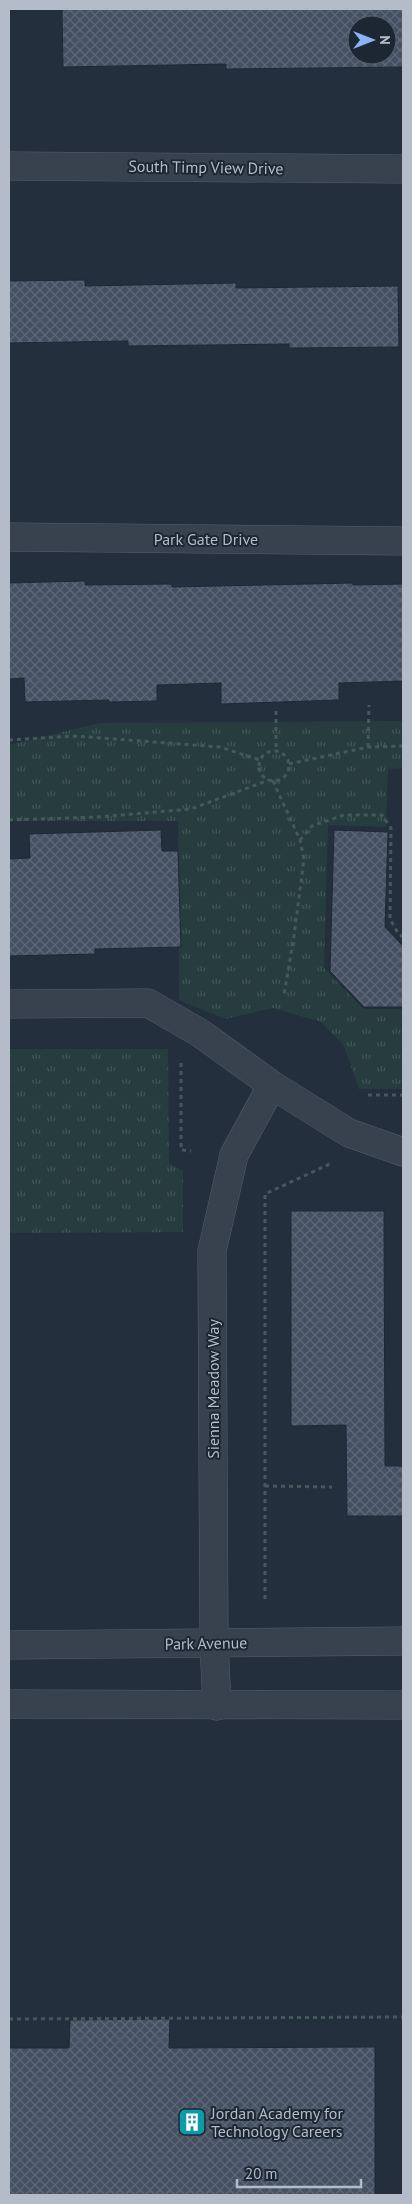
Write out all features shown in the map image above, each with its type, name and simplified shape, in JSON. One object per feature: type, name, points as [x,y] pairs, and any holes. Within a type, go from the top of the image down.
[{"type":"street","name":"South Timp View Drive","points":[[9,166],[403,169]]},
{"type":"street","name":"Park Gate Drive","points":[[9,537],[403,541]]},
{"type":"street","points":[[9,1004],[148,1003],[200,1033],[272,1086],[349,1133],[403,1152]]},
{"type":"street","name":"Sienna Meadow Way","points":[[217,1706],[214,1643],[212,1251],[234,1155],[272,1086]]},
{"type":"street","name":"Park Avenue","points":[[9,1645],[403,1641]]},
{"type":"street","points":[[9,1704],[403,1705]]},
{"type":"path","points":[[368,746],[369,705]]},
{"type":"path","points":[[276,712],[276,750]]},
{"type":"path","points":[[9,740],[85,736],[220,747],[260,760]]},
{"type":"path","points":[[289,764],[368,746],[403,746]]},
{"type":"path","points":[[276,750],[285,755],[289,764],[283,778],[273,781],[268,780],[261,774],[258,765],[266,752],[276,750]]},
{"type":"path","points":[[9,820],[98,817],[191,809],[268,780]]},
{"type":"path","points":[[273,781],[300,840],[304,859],[284,995]]},
{"type":"path","points":[[300,840],[312,826],[344,815],[382,815],[391,828],[390,919],[398,933],[403,937]]},
{"type":"path","points":[[181,1058],[181,1150],[191,1151]]},
{"type":"path","points":[[368,1095],[403,1095]]},
{"type":"path","points":[[265,1599],[265,1194],[334,1162]]},
{"type":"path","points":[[265,1486],[332,1487]]},
{"type":"path","points":[[9,2019],[403,2017]]},
{"type":"green space","points":[[403,721],[403,768],[388,769],[386,827],[328,825],[324,968],[363,1009],[403,1009],[403,1089],[359,1089],[344,1046],[321,1022],[273,1008],[225,1019],[179,1000],[178,821],[9,821],[9,745],[100,723]]},
{"type":"green space","points":[[9,1049],[168,1049],[169,1163],[183,1171],[183,1232],[9,1233]]},
{"type":"building","points":[[62,9],[403,9],[403,67],[226,69],[226,64],[63,67]]},
{"type":"building","points":[[85,280],[85,286],[236,283],[236,288],[398,286],[399,347],[289,348],[289,344],[128,346],[128,341],[9,343],[9,281]]},
{"type":"building","points":[[85,581],[85,585],[172,584],[172,587],[353,583],[353,585],[403,584],[403,681],[339,683],[339,700],[221,704],[221,683],[157,685],[157,701],[25,702],[24,678],[9,679],[9,583]]},
{"type":"building","points":[[161,830],[162,851],[178,851],[181,947],[95,949],[95,954],[9,956],[9,859],[30,858],[29,834]]},
{"type":"building","points":[[334,830],[388,832],[385,927],[403,946],[403,1007],[364,1007],[330,971]]},
{"type":"building","points":[[291,1211],[384,1211],[385,1466],[403,1466],[403,1516],[347,1516],[346,1425],[291,1426]]},
{"type":"building","name":"Jordan Academy for Technology Careers","points":[[170,2019],[169,2048],[375,2047],[375,2195],[9,2195],[9,2048],[69,2048],[70,2020]]},
{"type":"place","name":"Jordan Academy for Technology Careers","points":[[192,2122]]}]
